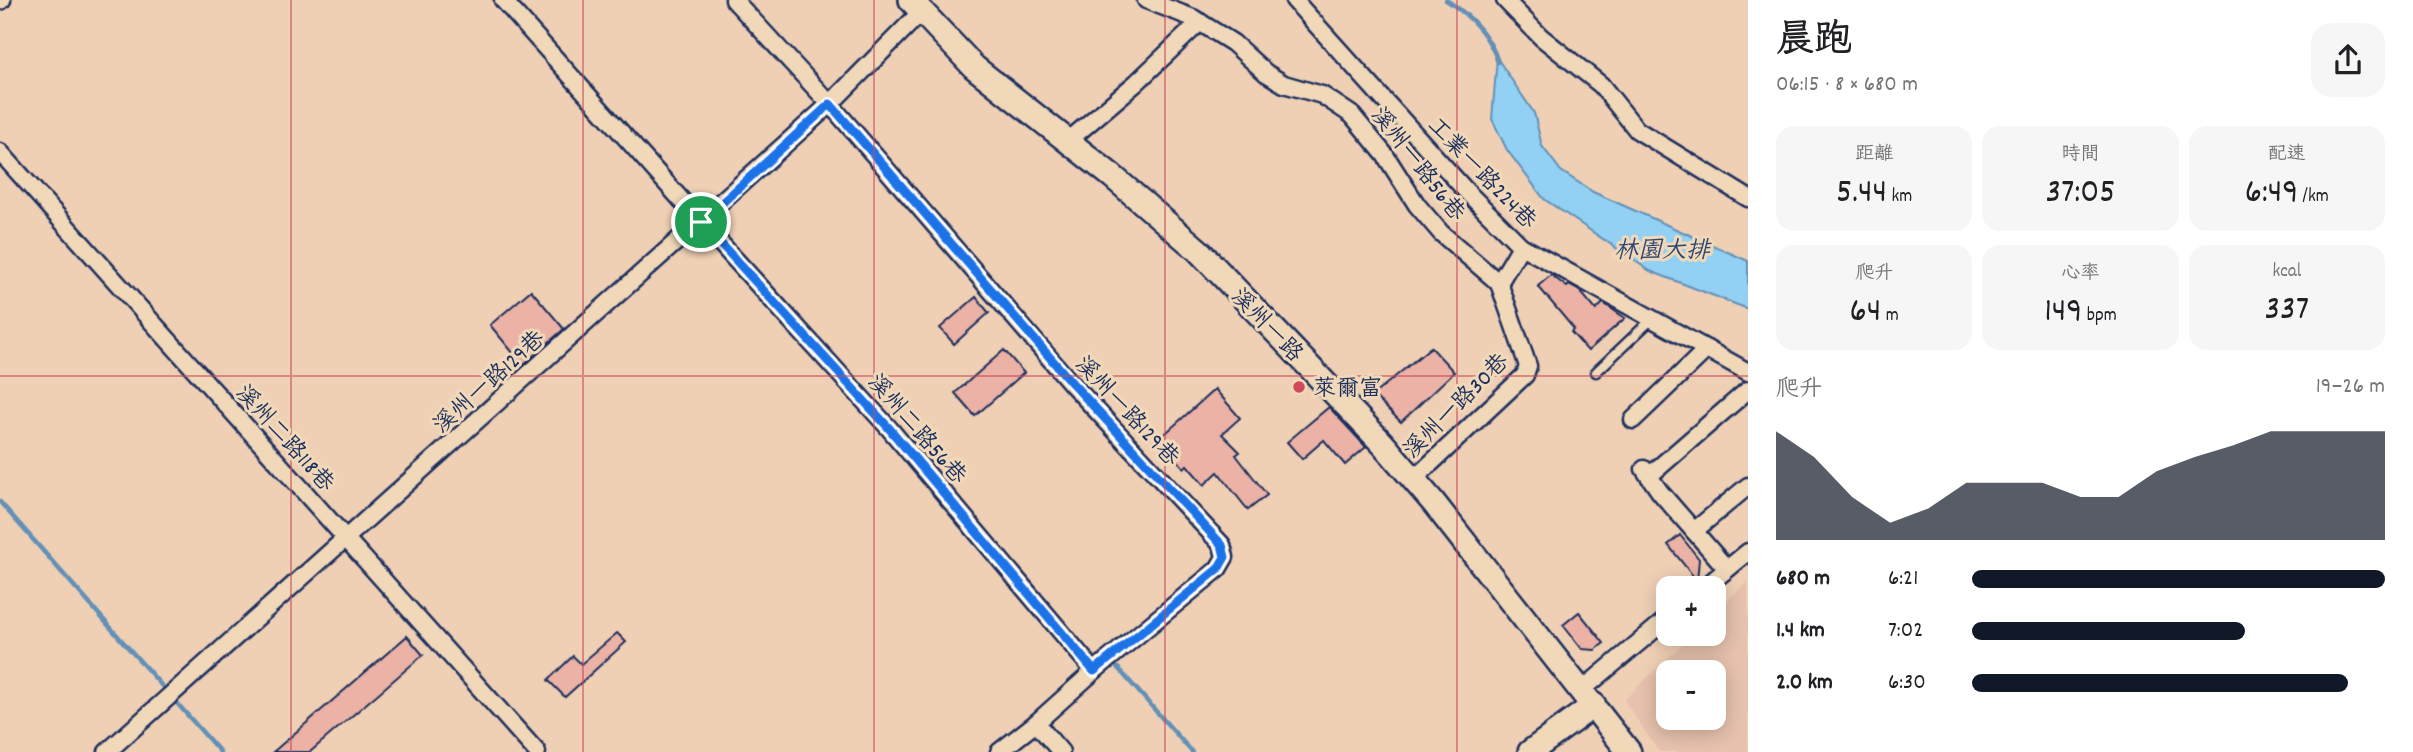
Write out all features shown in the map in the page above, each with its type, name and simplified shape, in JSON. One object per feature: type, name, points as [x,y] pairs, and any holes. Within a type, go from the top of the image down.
[{"type":"street","name":"溪州二路56巷","points":[[503,0],[888,427],[1094,671]]},
{"type":"street","points":[[734,0],[830,104]]},
{"type":"street","name":"溪州一路56巷","points":[[1146,0],[1200,22],[1233,43],[1266,73],[1284,85],[1322,95],[1352,115],[1385,155],[1416,205],[1441,233],[1459,248]]},
{"type":"street","name":"工業一路224巷","points":[[1294,0],[1467,192],[1521,246],[1748,372]]},
{"type":"street","points":[[1505,0],[1541,37],[1601,85],[1637,130],[1748,198]]},
{"type":"street","name":"溪州一路129巷","points":[[107,752],[830,104],[916,6]]},
{"type":"street","name":"溪州一路","points":[[916,6],[974,66],[1199,251],[1383,444],[1588,697],[1629,752]]},
{"type":"street","points":[[1068,141],[1136,83],[1200,22]]},
{"type":"street","name":"溪州一路129巷","points":[[830,104],[1072,383],[1222,545],[1225,557],[1218,569],[999,752]]},
{"type":"street","name":"溪州二路118巷","points":[[0,152],[537,752]]},
{"type":"street","points":[[1499,283],[1521,246]]},
{"type":"street","name":"溪州一路30巷","points":[[1413,480],[1525,375],[1528,366],[1499,283],[1459,248]]},
{"type":"street","points":[[1633,420],[1707,349]]},
{"type":"street","points":[[1727,569],[1646,473],[1748,390]]},
{"type":"street","points":[[1694,531],[1748,486]]},
{"type":"street","points":[[1719,576],[1748,552]]},
{"type":"street","points":[[1530,752],[1656,630]]},
{"type":"street","points":[[1036,723],[1061,752]]},
{"type":"lane","points":[[1596,372],[1652,319]]},
{"type":"shaded area","points":[[1748,581],[1748,752],[1659,752],[1624,700],[1656,669],[1656,730],[1726,730],[1726,660],[1666,660],[1680,646],[1726,646],[1726,602]]},
{"type":"water","name":"林園大排","points":[[1497,58],[1534,113],[1542,146],[1561,171],[1593,192],[1748,261],[1748,309],[1650,271],[1544,199],[1507,150],[1492,119]]},
{"type":"building","points":[[1551,275],[1567,287],[1569,285],[1580,291],[1596,310],[1603,303],[1625,318],[1588,351],[1571,332],[1574,329],[1538,286]]},
{"type":"building","points":[[531,290],[564,329],[523,365],[490,325]]},
{"type":"building","points":[[976,297],[989,313],[954,344],[940,328]]},
{"type":"building","points":[[1431,347],[1454,372],[1401,422],[1373,395]]},
{"type":"building","points":[[1004,350],[1024,373],[975,416],[955,393]]},
{"type":"building","points":[[1215,389],[1240,418],[1222,434],[1240,452],[1236,455],[1267,495],[1248,510],[1218,472],[1204,485],[1187,465],[1184,468],[1159,439]]},
{"type":"building","points":[[1329,407],[1366,447],[1345,465],[1324,440],[1302,459],[1287,442]]},
{"type":"building","points":[[1680,535],[1699,559],[1697,576],[1693,576],[1668,545]]},
{"type":"building","points":[[1579,612],[1604,643],[1595,650],[1582,649],[1563,625]]},
{"type":"building","points":[[617,633],[626,642],[565,697],[548,680],[573,656],[581,664]]},
{"type":"building","points":[[407,636],[423,655],[310,752],[273,752]]},
{"type":"waterway","name":"林園大排","points":[[1446,0],[1478,26],[1498,62]]},
{"type":"waterway","points":[[0,502],[220,752]]},
{"type":"waterway","points":[[1117,667],[1192,752]]},
{"type":"place","name":"萊爾富","points":[[1299,387]]},
{"type":"route","points":[[830,104],[1072,383],[1222,545],[1225,557],[1218,569],[1094,671],[888,427],[701,222],[830,104]]}]
